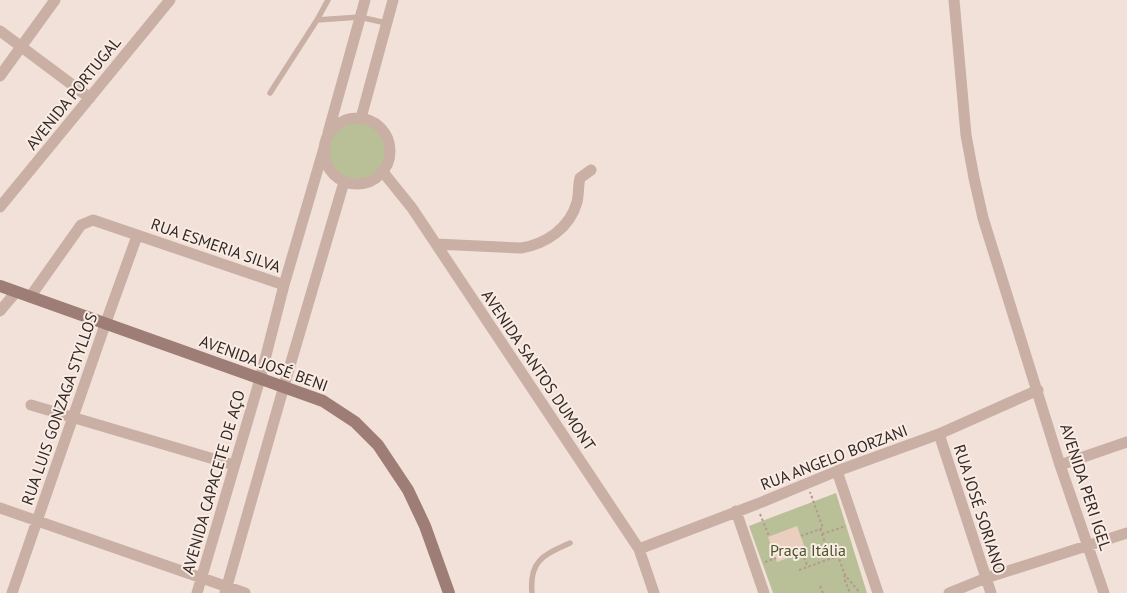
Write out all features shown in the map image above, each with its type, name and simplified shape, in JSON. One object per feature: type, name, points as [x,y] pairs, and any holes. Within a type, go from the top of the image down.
[{"type":"main road","name":"AVENIDA JOSÉ BENI","points":[[0,286],[324,400],[355,422],[378,445],[408,490],[425,526],[449,593]]},
{"type":"street","points":[[0,76],[55,0]]},
{"type":"street","name":"AVENIDA PORTUGAL","points":[[0,207],[170,0]]},
{"type":"street","points":[[328,135],[342,121],[351,118],[370,120],[386,133],[391,153],[388,164],[375,179],[365,184],[355,184],[344,182],[335,176],[328,168],[324,159],[324,148],[366,0]]},
{"type":"street","points":[[361,118],[393,0]]},
{"type":"street","name":"AVENIDA PERI IGEL","points":[[954,0],[966,135],[984,218],[1060,465],[1104,593]]},
{"type":"street","points":[[0,31],[90,98]]},
{"type":"street","name":"AVENIDA CAPACETE DE AÇO","points":[[197,593],[260,378],[284,285],[324,148]]},
{"type":"street","points":[[436,244],[521,248],[534,246],[547,240],[560,230],[572,213],[578,199],[580,178],[591,170]]},
{"type":"street","name":"AVENIDA SANTOS DUMONT","points":[[383,172],[412,208],[639,549],[654,593]]},
{"type":"street","points":[[226,590],[344,182]]},
{"type":"street","name":"RUA ESMERIA SILVA","points":[[30,296],[81,224],[93,220],[284,285]]},
{"type":"street","name":"RUA LUIS GONZAGA STYLLOS","points":[[12,593],[137,236]]},
{"type":"street","points":[[0,311],[16,292]]},
{"type":"street","name":"RUA ANGELO BORZANI","points":[[639,549],[837,471],[939,434],[1038,390]]},
{"type":"street","points":[[31,405],[234,465]]},
{"type":"street","name":"RUA JOSÉ SORIANO","points":[[939,434],[991,593]]},
{"type":"street","points":[[1060,465],[1127,442]]},
{"type":"street","points":[[837,471],[878,593]]},
{"type":"street","points":[[0,508],[202,578],[226,590],[245,593]]},
{"type":"street","points":[[736,512],[764,593]]},
{"type":"street","points":[[948,593],[986,578],[1127,533]]},
{"type":"lane","points":[[270,93],[328,0]]},
{"type":"lane","points":[[317,20],[360,17],[386,23]]},
{"type":"lane","points":[[532,593],[533,574],[537,563],[544,555],[570,543]]},
{"type":"path","points":[[801,536],[824,528],[807,483]]},
{"type":"path","points":[[757,504],[769,536]]},
{"type":"path","points":[[822,534],[854,523]]},
{"type":"path","points":[[820,529],[831,558]]},
{"type":"path","points":[[802,553],[808,567]]},
{"type":"path","points":[[799,570],[838,556],[845,575],[860,593]]},
{"type":"path","points":[[755,566],[776,558]]},
{"type":"path","points":[[845,575],[844,578],[850,593]]},
{"type":"path","points":[[820,586],[823,593]]},
{"type":"green space","points":[[351,122],[363,122],[378,130],[386,145],[386,157],[378,172],[363,180],[351,180],[336,172],[328,157],[328,145],[336,130]]},
{"type":"green space","name":"Praça Itália","points":[[836,493],[867,593],[773,593],[749,526]]},
{"type":"shaded area","points":[[797,526],[806,551],[777,562],[768,537]]}]
